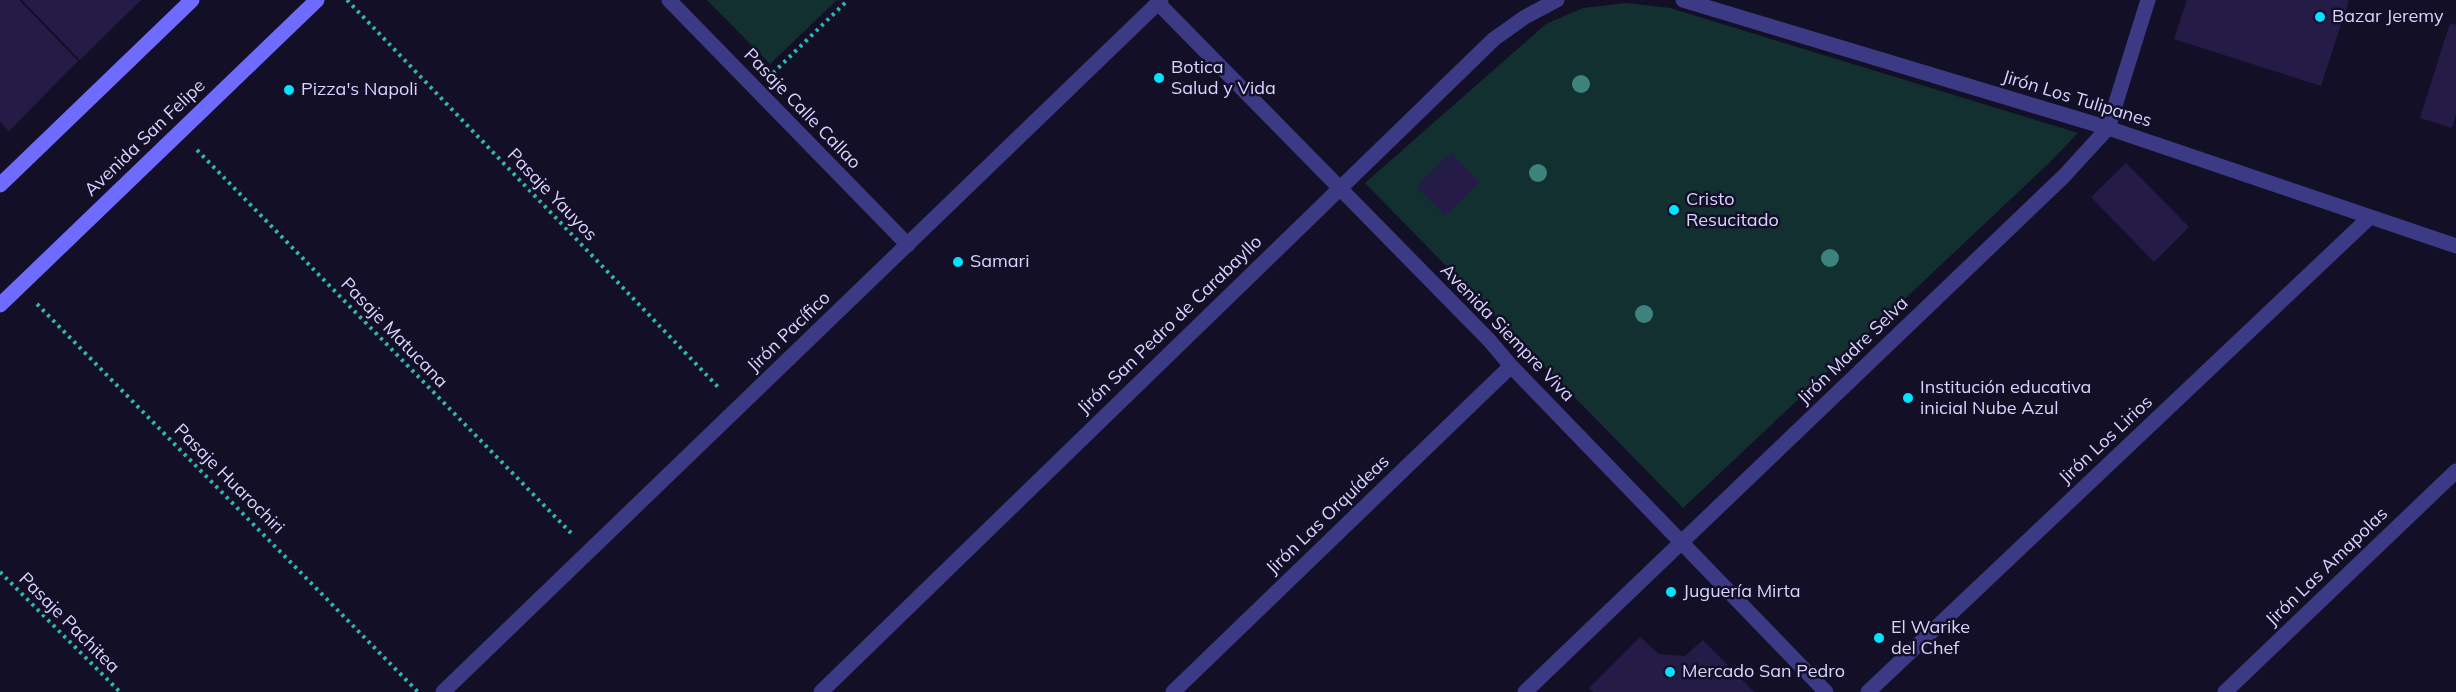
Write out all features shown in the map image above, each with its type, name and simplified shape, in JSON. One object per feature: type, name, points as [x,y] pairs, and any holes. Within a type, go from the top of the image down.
[{"type":"main road","points":[[0,185],[192,0]]},
{"type":"main road","name":"Avenida San Felipe","points":[[0,304],[317,0]]},
{"type":"street","name":"Pasaje Calle Callao","points":[[669,0],[908,245]]},
{"type":"street","name":"Jirón San Pedro de Carabayllo","points":[[821,692],[1494,39],[1525,17],[1557,0]]},
{"type":"street","name":"Jirón Los Tulipanes","points":[[1683,0],[2108,128],[2456,246]]},
{"type":"street","name":"Jirón Madre Selva","points":[[1525,692],[2064,176],[2108,128],[2148,0]]},
{"type":"street","name":"Jirón Pacífico","points":[[443,692],[1160,1]]},
{"type":"street","name":"Avenida Siempre Viva","points":[[1160,1],[1826,692]]},
{"type":"street","name":"Jirón Los Lirios","points":[[1868,692],[2370,217]]},
{"type":"street","name":"Jirón Las Orquídeas","points":[[1173,692],[1511,366]]},
{"type":"street","name":"Jirón Las Amapolas","points":[[2224,692],[2456,471]]},
{"type":"path","name":"Pasaje Yauyos","points":[[347,0],[739,408]]},
{"type":"path","points":[[756,90],[848,0]]},
{"type":"path","name":"Pasaje Matucana","points":[[180,132],[589,552]]},
{"type":"path","name":"Pasaje Huarochiri","points":[[19,286],[418,692]]},
{"type":"path","name":"Pasaje Pachitea","points":[[0,572],[120,692]]},
{"type":"green space","points":[[707,0],[837,0],[770,64]]},
{"type":"green space","points":[[1626,3],[1670,8],[2078,133],[1683,508],[1365,183],[1546,24],[1583,8]]},
{"type":"building","points":[[0,0],[19,0],[78,61],[9,131],[0,122]]},
{"type":"building","points":[[22,0],[141,0],[80,60]]},
{"type":"building","points":[[2187,0],[2349,0],[2321,86],[2174,39]]},
{"type":"building","points":[[2450,23],[2456,25],[2456,114],[2452,128],[2420,118]]},
{"type":"building","points":[[1451,152],[1480,182],[1445,216],[1416,187]]},
{"type":"building","points":[[2126,163],[2189,227],[2154,262],[2091,197]]},
{"type":"building","name":"Mercado San Pedro","points":[[1640,637],[1659,654],[1685,656],[1703,640],[1754,692],[1593,692],[1589,688]]},
{"type":"place","name":"Bazar Jeremy","points":[[2320,17]]},
{"type":"place","name":"Botica Salud y Vida","points":[[1159,78]]},
{"type":"place","name":"Pizza's Napoli","points":[[289,90]]},
{"type":"place","name":"Cristo Resucitado","points":[[1674,210]]},
{"type":"place","name":"Samari","points":[[958,262]]},
{"type":"place","name":"Institución educativa inicial Nube Azul","points":[[1908,398]]},
{"type":"place","name":"Juguería Mirta","points":[[1671,592]]},
{"type":"place","name":"El Warike del Chef","points":[[1879,638]]},
{"type":"place","name":"Mercado San Pedro","points":[[1670,672]]}]
